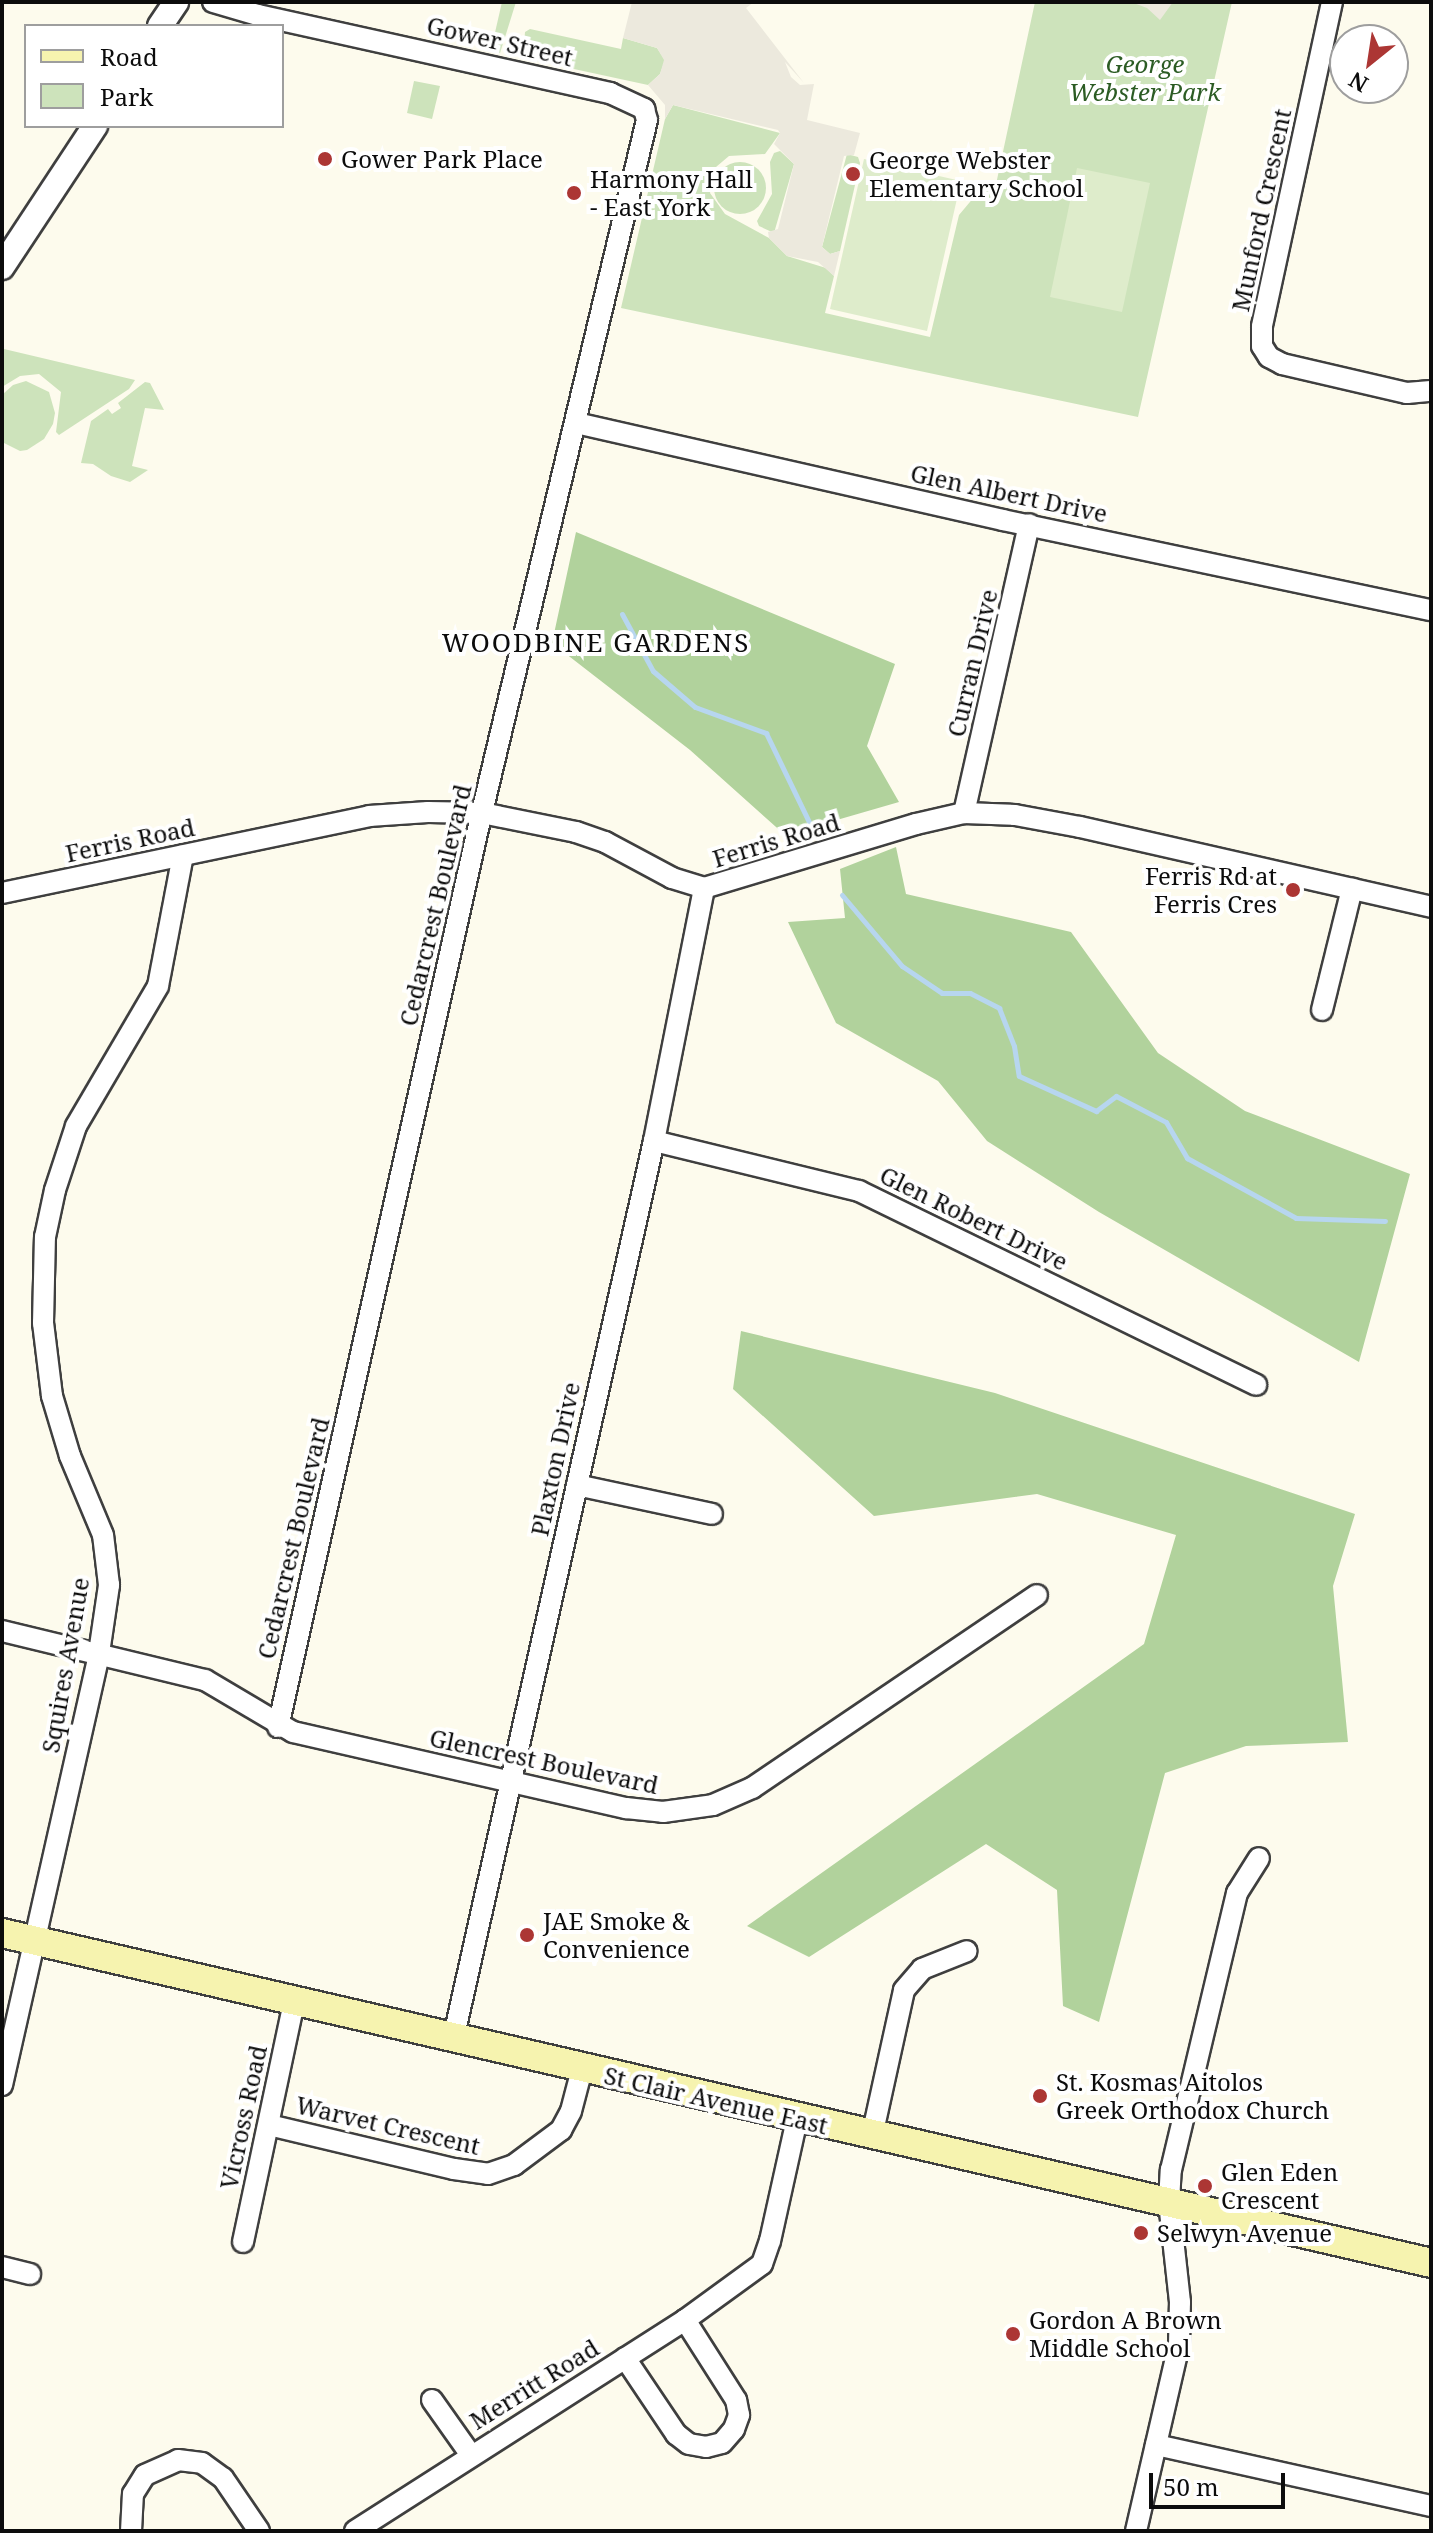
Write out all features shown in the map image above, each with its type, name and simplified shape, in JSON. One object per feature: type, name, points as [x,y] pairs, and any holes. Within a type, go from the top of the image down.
[{"type":"main road","name":"St Clair Avenue East","points":[[2,1933],[453,2040],[1431,2263]]},
{"type":"street","points":[[161,24],[176,2]]},
{"type":"street","name":"Gower Street","points":[[213,2],[258,15],[610,93],[635,103]]},
{"type":"street","name":"Munford Crescent","points":[[1332,2],[1262,327],[1262,346],[1269,357],[1282,364],[1407,393],[1431,391]]},
{"type":"street","name":"Cedarcrest Boulevard","points":[[278,1727],[482,813],[647,120],[644,109],[635,103]]},
{"type":"street","points":[[2,267],[94,128]]},
{"type":"street","name":"Glen Albert Drive","points":[[576,423],[1431,610]]},
{"type":"street","name":"Curran Drive","points":[[964,813],[1029,524]]},
{"type":"street","name":"Ferris Road","points":[[2,893],[369,816],[482,813],[576,832],[605,842],[690,886],[704,888],[916,824],[964,813],[1015,815],[1080,827],[1431,907]]},
{"type":"street","name":"Squires Avenue","points":[[2,2085],[99,1653],[109,1585],[108,1558],[99,1522],[70,1456],[52,1396],[43,1323],[45,1237],[55,1190],[76,1126],[158,986],[183,855]]},
{"type":"street","name":"Plaxton Drive","points":[[453,2040],[654,1141],[704,888]]},
{"type":"street","points":[[1322,1010],[1352,889]]},
{"type":"street","name":"Glen Robert Drive","points":[[654,1141],[859,1191],[1256,1385]]},
{"type":"street","points":[[577,1485],[712,1514]]},
{"type":"street","name":"Glencrest Boulevard","points":[[2,1631],[205,1680],[278,1727],[646,1811],[713,1805],[752,1788],[1037,1595]]},
{"type":"street","points":[[1136,2531],[1179,2345],[1180,2302],[1169,2203],[1177,2145],[1233,1906],[1246,1875],[1259,1858]]},
{"type":"street","points":[[872,2136],[904,1990],[922,1969],[967,1951]]},
{"type":"street","name":"Vicross Road","points":[[243,2242],[294,2002]]},
{"type":"street","name":"Warvet Crescent","points":[[269,2125],[488,2174],[514,2165],[561,2130],[571,2111],[582,2069]]},
{"type":"street","name":"Merritt Road","points":[[355,2531],[685,2320],[762,2264],[797,2119]]},
{"type":"street","points":[[2,2267],[30,2274]]},
{"type":"street","name":"Merritt Road","points":[[625,2358],[676,2434],[689,2444],[706,2447],[722,2443],[734,2429],[739,2415],[736,2400],[685,2320]]},
{"type":"street","name":"Merritt Road","points":[[432,2400],[471,2455]]},
{"type":"street","points":[[1156,2445],[1431,2506]]},
{"type":"street","points":[[131,2531],[133,2494],[145,2475],[178,2460],[202,2463],[223,2478],[259,2531]]},
{"type":"green space","points":[[502,2],[516,2],[500,53],[491,50]]},
{"type":"green space","name":"George Webster Park","points":[[1035,2],[1232,2],[1138,417],[621,308],[665,119],[673,105],[780,133],[765,154],[729,156],[716,167],[710,193],[725,214],[769,238],[787,256],[826,268],[834,276],[825,313],[930,337],[959,215],[980,190],[995,189]]},
{"type":"green space","points":[[530,29],[621,49],[623,38],[657,48],[665,60],[660,74],[648,85],[523,58],[525,32]]},
{"type":"green space","points":[[414,81],[440,86],[432,119],[407,113]]},
{"type":"green space","points":[[780,151],[794,164],[774,233],[759,226],[757,221],[772,194],[770,162],[774,153]]},
{"type":"green space","points":[[847,154],[858,157],[860,163],[840,251],[830,254],[822,247]]},
{"type":"green space","points":[[864,159],[961,181],[927,331],[830,309]]},
{"type":"green space","points":[[740,162],[758,170],[766,188],[758,206],[740,214],[722,206],[714,188],[722,170]]},
{"type":"green space","points":[[1077,168],[1150,183],[1122,312],[1050,297]]},
{"type":"green space","points":[[2,349],[135,380],[129,389],[59,435],[56,432],[61,392],[39,374],[20,376],[2,387]]},
{"type":"green space","points":[[26,381],[49,392],[55,413],[53,424],[44,439],[20,451],[2,442],[2,395],[13,385]]},
{"type":"green space","points":[[145,382],[150,383],[164,410],[145,408],[132,466],[148,470],[130,482],[111,476],[93,464],[81,463],[91,421],[108,409],[112,414],[121,408],[118,403]]},
{"type":"green space","points":[[576,532],[895,664],[867,746],[899,802],[785,835],[690,750],[552,643]]},
{"type":"green space","points":[[896,847],[906,894],[1071,932],[1158,1053],[1245,1111],[1410,1174],[1359,1362],[1099,1212],[987,1141],[938,1081],[836,1023],[788,922],[845,918],[840,869]]},
{"type":"green space","points":[[741,1331],[995,1393],[1355,1514],[1333,1586],[1348,1742],[1246,1746],[1165,1773],[1099,2022],[1063,2006],[1057,1890],[986,1844],[809,1957],[747,1926],[1144,1644],[1176,1535],[1037,1494],[874,1516],[733,1389]]},
{"type":"shaded area","points":[[632,2],[754,2],[746,8],[804,83],[785,62],[791,77],[800,85],[814,84],[807,120],[860,133],[854,155],[844,156],[822,247],[830,254],[840,251],[834,276],[818,262],[787,256],[769,238],[768,232],[778,229],[794,164],[774,144],[780,133],[778,130],[673,105],[665,119],[665,105],[648,85],[660,74],[664,60],[657,48],[623,38]]},
{"type":"shaded area","points":[[1131,2],[1173,2],[1160,20],[1147,8]]},
{"type":"waterway","points":[[622,614],[653,671],[695,707],[766,733],[809,822]]},
{"type":"waterway","points":[[842,895],[902,966],[942,993],[970,993],[999,1008],[1014,1046],[1019,1076],[1096,1111],[1116,1096],[1166,1122],[1187,1158],[1296,1218],[1385,1221]]},
{"type":"place","name":"Gower Park Place","points":[[325,159]]},
{"type":"place","name":"George Webster Elementary School","points":[[853,174]]},
{"type":"place","name":"Harmony Hall - East York","points":[[574,193]]},
{"type":"place","name":"Ferris Rd at Ferris Cres","points":[[1293,890]]},
{"type":"place","name":"JAE Smoke & Convenience","points":[[527,1935]]},
{"type":"place","name":"St. Kosmas Aitolos Greek Orthodox Church","points":[[1040,2096]]},
{"type":"place","name":"Glen Eden Crescent","points":[[1205,2186]]},
{"type":"place","name":"Selwyn Avenue","points":[[1141,2233]]},
{"type":"place","name":"Gordon A Brown Middle School","points":[[1013,2334]]},
{"type":"district","name":"WOODBINE GARDENS","points":[[596,643]]}]
